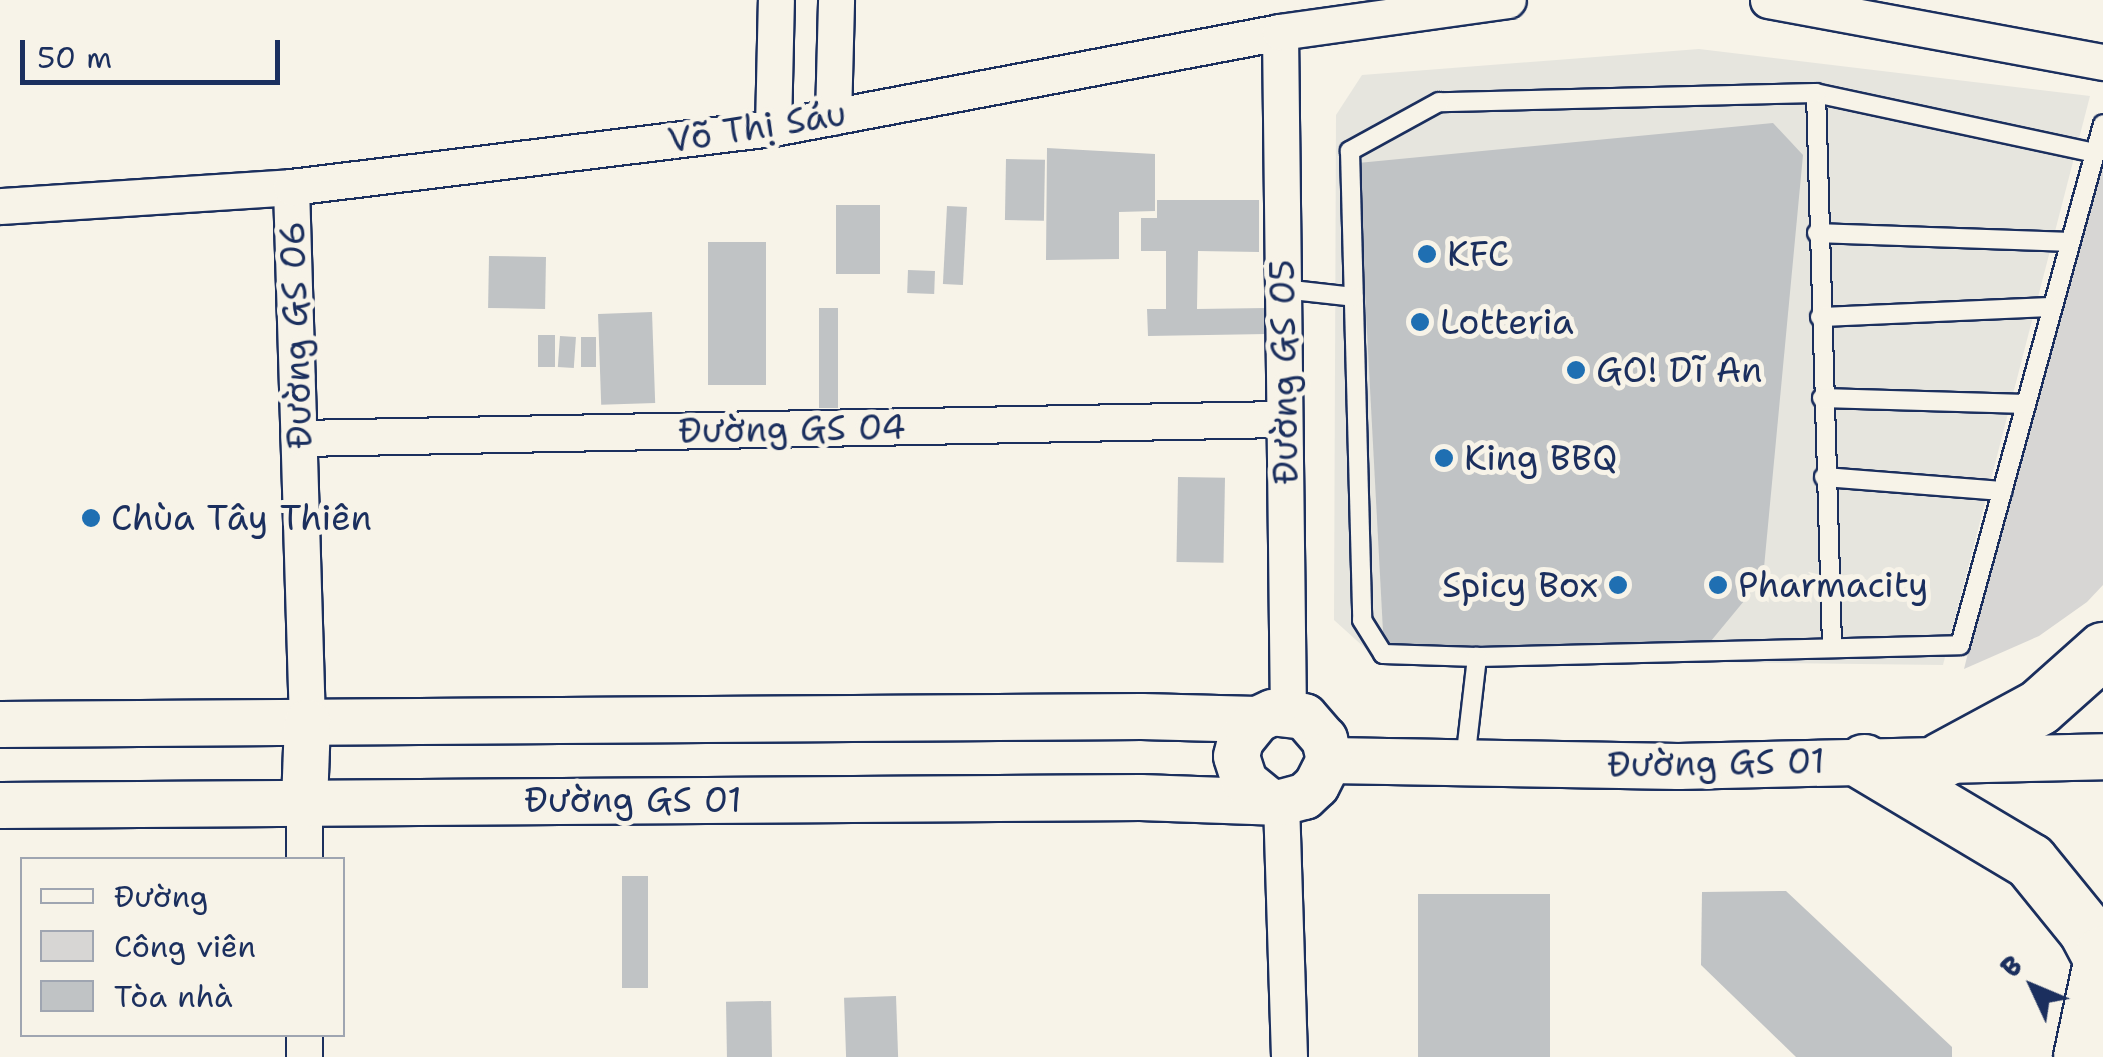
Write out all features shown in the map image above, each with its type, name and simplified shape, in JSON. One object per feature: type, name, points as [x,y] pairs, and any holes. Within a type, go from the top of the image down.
[{"type":"main road","points":[[1941,760],[2039,707],[2103,650]]},
{"type":"main road","points":[[1864,762],[2030,861],[2086,930],[2102,956],[2081,1057]]},
{"type":"street","points":[[774,128],[776,0]]},
{"type":"street","points":[[834,117],[836,0]]},
{"type":"street","name":"Võ Thị Sáu","points":[[0,206],[291,186],[774,128],[1280,32],[1508,0]]},
{"type":"street","points":[[1768,0],[1847,8],[2103,62]]},
{"type":"street","name":"Đường GS 05","points":[[1272,715],[1284,419],[1280,32]]},
{"type":"street","name":"Đường GS 06","points":[[291,186],[307,722]]},
{"type":"street","name":"Đường GS 04","points":[[300,438],[1284,419]]},
{"type":"street","points":[[0,724],[1272,715],[1316,726],[1329,760],[1316,786],[1304,796],[1274,801],[1244,781],[1236,756],[1246,729],[1272,715]]},
{"type":"street","points":[[304,857],[307,722]]},
{"type":"street","name":"Đường GS 01","points":[[1329,760],[1678,766],[2103,756]]},
{"type":"street","points":[[1274,801],[1290,1057]]},
{"type":"street","name":"Đường GS 01","points":[[0,805],[1274,801]]},
{"type":"lane","points":[[1816,93],[1824,478],[1832,646]]},
{"type":"lane","points":[[2095,153],[1816,93],[1439,102],[1350,151],[1362,620],[1383,654],[1477,658],[1960,645],[2103,124]]},
{"type":"lane","points":[[1817,233],[2070,242]]},
{"type":"lane","points":[[1283,289],[1354,297]]},
{"type":"lane","points":[[1820,317],[2052,307]]},
{"type":"lane","points":[[1822,398],[2026,404]]},
{"type":"lane","points":[[1824,478],[2002,491]]},
{"type":"lane","points":[[1465,762],[1477,658]]},
{"type":"shaded area","points":[[1699,49],[2090,96],[1943,665],[1376,658],[1334,620],[1336,115],[1362,75]]},
{"type":"green space","points":[[2103,115],[2103,585],[2087,602],[2039,636],[1964,669]]},
{"type":"building","name":"GO! Dĩ An","points":[[1773,123],[1803,155],[1763,578],[1706,647],[1384,650],[1358,163]]},
{"type":"building","points":[[1047,148],[1155,154],[1155,211],[1119,212],[1119,259],[1046,260]]},
{"type":"building","points":[[1006,159],[1045,160],[1044,221],[1005,220]]},
{"type":"building","points":[[1157,200],[1259,200],[1259,252],[1198,251],[1197,309],[1266,308],[1267,334],[1148,336],[1147,309],[1166,309],[1166,251],[1141,251],[1141,218],[1157,218]]},
{"type":"building","points":[[836,205],[880,205],[880,274],[836,274]]},
{"type":"building","points":[[947,206],[967,207],[963,285],[943,284]]},
{"type":"building","points":[[708,242],[766,242],[766,385],[708,385]]},
{"type":"building","points":[[489,256],[546,257],[545,309],[488,308]]},
{"type":"building","points":[[908,270],[935,271],[934,294],[907,293]]},
{"type":"building","points":[[819,308],[838,308],[838,408],[819,408]]},
{"type":"building","points":[[652,312],[655,403],[601,405],[598,314]]},
{"type":"building","points":[[538,335],[555,335],[555,367],[538,367]]},
{"type":"building","points":[[560,336],[576,337],[574,368],[558,367]]},
{"type":"building","points":[[581,337],[596,337],[596,367],[581,367]]},
{"type":"building","points":[[1178,477],[1225,478],[1224,563],[1177,562]]},
{"type":"building","points":[[622,876],[648,876],[648,988],[622,988]]},
{"type":"building","points":[[1786,891],[1952,1047],[1952,1057],[1796,1057],[1701,965],[1702,892]]},
{"type":"building","points":[[1418,894],[1550,894],[1550,1057],[1418,1057]]},
{"type":"building","points":[[896,996],[898,1057],[846,1057],[844,998]]},
{"type":"building","points":[[771,1001],[772,1057],[727,1057],[726,1002]]},
{"type":"place","name":"KFC","points":[[1427,254]]},
{"type":"place","name":"Lotteria","points":[[1420,322]]},
{"type":"place","name":"GO! Dĩ An","points":[[1576,370]]},
{"type":"place","name":"King BBQ","points":[[1444,458]]},
{"type":"place","name":"Chùa Tây Thiên","points":[[91,518]]},
{"type":"place","name":"Spicy Box","points":[[1618,585]]},
{"type":"place","name":"Pharmacity","points":[[1718,585]]}]
